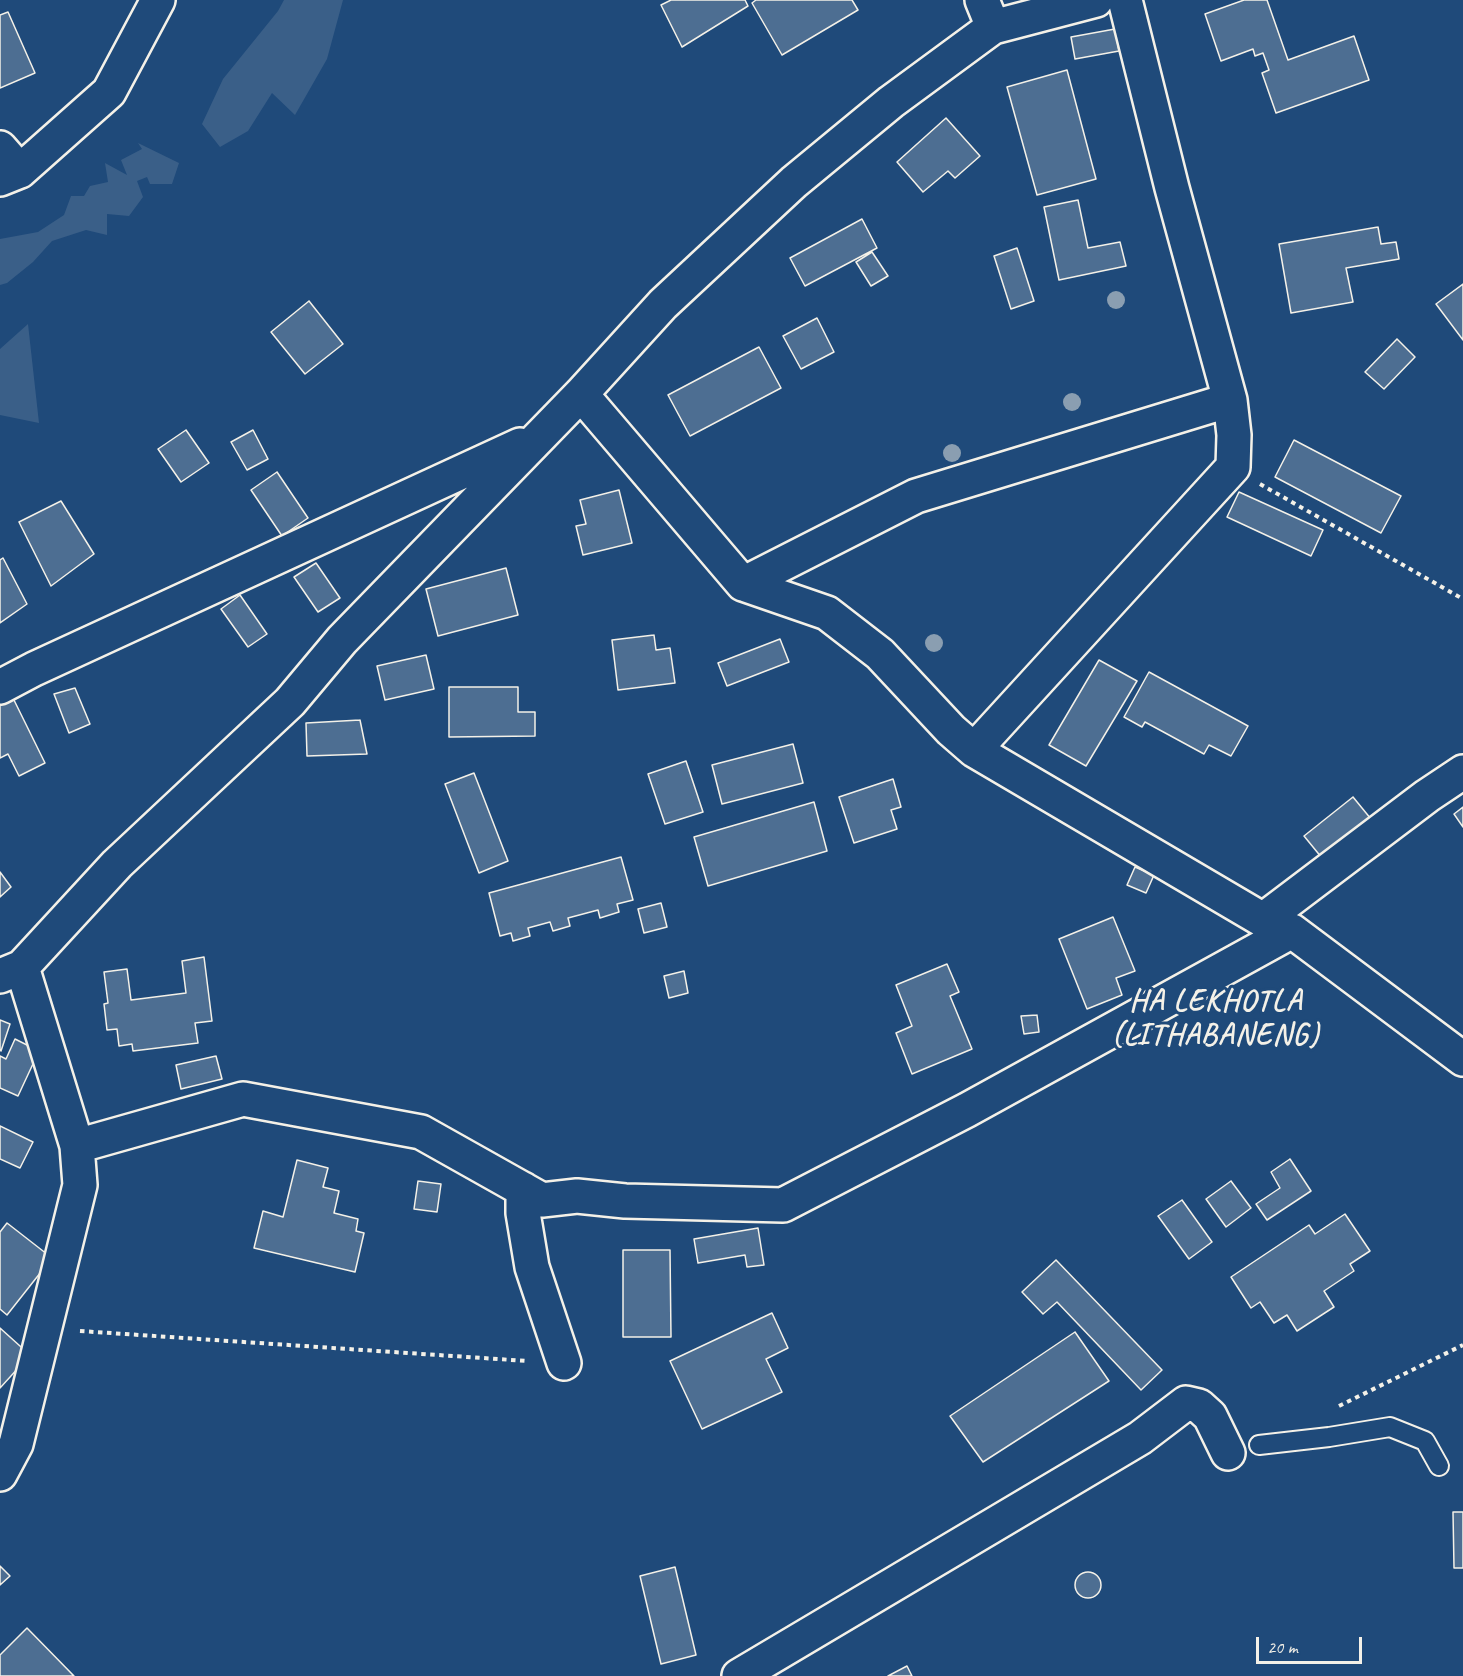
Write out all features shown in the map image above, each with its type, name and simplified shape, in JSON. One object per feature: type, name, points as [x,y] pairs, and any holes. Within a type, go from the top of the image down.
[{"type":"street","points":[[7,166],[109,92],[158,0]]},
{"type":"street","points":[[0,1474],[16,1444],[80,1185],[77,1146],[11,971],[117,864],[290,702],[342,640],[581,394],[663,304],[794,182],[891,102],[988,13],[1096,0]]},
{"type":"street","points":[[974,750],[1233,467],[1234,435],[1230,400],[1172,188],[1125,0]]},
{"type":"street","points":[[581,394],[743,585],[827,613],[880,654],[951,730],[974,750],[1277,926],[1463,1059]]},
{"type":"street","points":[[743,585],[916,496],[1230,400]]},
{"type":"street","points":[[0,687],[34,669],[539,436]]},
{"type":"street","points":[[77,1146],[243,1099],[422,1132],[542,1200],[577,1196],[626,1201],[783,1205],[967,1110],[1277,926],[1427,796],[1463,772]]},
{"type":"street","points":[[523,1189],[523,1213],[532,1267],[564,1363]]},
{"type":"street","points":[[740,1676],[1140,1438],[1186,1403],[1199,1406],[1244,1449]]},
{"type":"lane","points":[[1244,1449],[1390,1427],[1425,1441],[1439,1467]]},
{"type":"path","points":[[1233,467],[1281,497],[1463,599]]},
{"type":"path","points":[[44,1328],[564,1363]]},
{"type":"path","points":[[1334,1408],[1463,1345]]},
{"type":"shaded area","points":[[284,0],[343,0],[327,59],[295,115],[272,93],[248,131],[220,147],[202,124],[223,79],[278,11]]},
{"type":"shaded area","points":[[138,143],[179,163],[172,184],[150,184],[147,177],[137,181],[143,197],[129,216],[107,214],[107,235],[86,230],[52,241],[33,262],[7,283],[0,285],[0,239],[38,232],[64,215],[71,196],[84,196],[90,186],[108,182],[105,163],[127,175],[121,160],[142,149]]},
{"type":"shaded area","points":[[28,324],[39,423],[0,415],[0,349]]},
{"type":"building","points":[[671,0],[745,0],[748,6],[682,47],[661,5]]},
{"type":"building","points":[[756,0],[852,0],[858,10],[782,55],[752,3]]},
{"type":"building","points":[[1244,0],[1267,0],[1288,60],[1354,36],[1369,80],[1276,113],[1262,73],[1269,70],[1263,53],[1255,56],[1253,49],[1221,61],[1205,14]]},
{"type":"building","points":[[8,12],[35,73],[0,88],[0,15]]},
{"type":"building","points":[[1115,29],[1119,51],[1075,59],[1071,37]]},
{"type":"building","points":[[1067,70],[1096,179],[1037,195],[1007,87]]},
{"type":"building","points":[[946,118],[980,156],[955,178],[948,171],[923,192],[897,162]]},
{"type":"building","points":[[1078,200],[1088,248],[1120,242],[1126,266],[1059,280],[1044,207]]},
{"type":"building","points":[[862,219],[877,248],[805,286],[790,258]]},
{"type":"building","points":[[1378,227],[1381,244],[1396,242],[1399,259],[1346,268],[1353,302],[1291,313],[1279,244]]},
{"type":"building","points":[[1017,248],[1034,301],[1011,309],[994,256]]},
{"type":"building","points":[[872,252],[888,276],[871,286],[856,262]]},
{"type":"building","points":[[1463,284],[1463,340],[1436,304]]},
{"type":"building","points":[[309,301],[343,344],[305,374],[271,332]]},
{"type":"building","points":[[817,318],[834,352],[801,369],[783,336]]},
{"type":"building","points":[[1397,339],[1415,357],[1384,389],[1365,372]]},
{"type":"building","points":[[759,347],[781,388],[690,436],[668,395]]},
{"type":"building","points":[[186,430],[209,463],[181,482],[158,449]]},
{"type":"building","points":[[253,430],[268,459],[247,470],[231,442]]},
{"type":"building","points":[[1294,440],[1401,496],[1381,533],[1275,477]]},
{"type":"building","points":[[277,472],[308,518],[282,536],[251,490]]},
{"type":"building","points":[[619,490],[632,543],[583,555],[576,526],[586,524],[580,500]]},
{"type":"building","points":[[1239,492],[1323,530],[1311,556],[1227,517]]},
{"type":"building","points":[[61,501],[94,554],[51,586],[19,522]]},
{"type":"building","points":[[3,558],[27,604],[0,623],[0,560]]},
{"type":"building","points":[[316,563],[340,598],[318,612],[294,577]]},
{"type":"building","points":[[506,568],[518,615],[438,636],[426,589]]},
{"type":"building","points":[[240,595],[267,634],[248,647],[221,609]]},
{"type":"building","points":[[654,635],[656,650],[670,648],[675,683],[618,690],[612,640]]},
{"type":"building","points":[[780,639],[789,662],[727,686],[718,663]]},
{"type":"building","points":[[426,655],[434,689],[385,700],[377,666]]},
{"type":"building","points":[[1099,660],[1137,681],[1086,766],[1049,745]]},
{"type":"building","points":[[1149,672],[1248,726],[1231,756],[1209,745],[1204,754],[1145,722],[1142,727],[1124,717]]},
{"type":"building","points":[[449,687],[518,687],[518,712],[535,712],[535,736],[449,737]]},
{"type":"building","points":[[75,688],[90,724],[69,733],[54,694]]},
{"type":"building","points":[[11,694],[45,763],[19,776],[8,754],[0,758],[0,700]]},
{"type":"building","points":[[360,720],[367,754],[307,756],[306,723]]},
{"type":"building","points":[[793,744],[803,783],[722,804],[712,765]]},
{"type":"building","points":[[686,761],[703,812],[665,824],[648,774]]},
{"type":"building","points":[[474,773],[508,861],[479,873],[445,784]]},
{"type":"building","points":[[893,779],[901,807],[891,810],[897,829],[854,843],[839,797]]},
{"type":"building","points":[[1353,797],[1371,819],[1322,858],[1304,836]]},
{"type":"building","points":[[814,802],[827,851],[708,886],[694,837]]},
{"type":"building","points":[[1463,807],[1463,827],[1454,814]]},
{"type":"building","points":[[621,857],[633,900],[617,904],[619,912],[600,918],[598,910],[568,918],[570,926],[553,931],[550,922],[528,928],[530,936],[513,941],[511,933],[500,936],[489,893]]},
{"type":"building","points":[[1135,867],[1154,875],[1146,893],[1127,885]]},
{"type":"building","points":[[0,872],[11,887],[0,897]]},
{"type":"building","points":[[661,903],[667,927],[644,933],[638,909]]},
{"type":"building","points":[[1113,917],[1135,971],[1116,978],[1122,995],[1087,1009],[1059,939]]},
{"type":"building","points":[[204,957],[212,1021],[195,1023],[198,1043],[133,1051],[132,1044],[119,1046],[117,1029],[107,1030],[104,1004],[108,1003],[104,972],[127,969],[131,1000],[186,993],[182,961]]},
{"type":"building","points":[[947,964],[959,992],[950,996],[972,1049],[912,1074],[896,1033],[912,1026],[896,985]]},
{"type":"building","points":[[684,971],[688,993],[669,998],[664,976]]},
{"type":"building","points":[[1037,1015],[1039,1032],[1024,1034],[1021,1016]]},
{"type":"building","points":[[0,1020],[10,1024],[1,1051],[0,1050]]},
{"type":"building","points":[[15,1039],[39,1051],[18,1096],[0,1088],[0,1056],[6,1059]]},
{"type":"building","points":[[216,1056],[222,1079],[181,1089],[176,1065]]},
{"type":"building","points":[[0,1126],[33,1142],[20,1168],[0,1159]]},
{"type":"building","points":[[1290,1159],[1311,1191],[1267,1220],[1256,1204],[1280,1188],[1271,1172]]},
{"type":"building","points":[[297,1160],[328,1168],[323,1187],[339,1191],[334,1213],[358,1219],[356,1231],[364,1233],[355,1272],[254,1248],[263,1211],[283,1217]]},
{"type":"building","points":[[418,1181],[441,1184],[437,1212],[414,1209]]},
{"type":"building","points":[[1231,1181],[1251,1208],[1226,1227],[1206,1199]]},
{"type":"building","points":[[1182,1200],[1212,1242],[1189,1259],[1158,1216]]},
{"type":"building","points":[[1345,1214],[1370,1251],[1350,1264],[1354,1271],[1324,1291],[1334,1307],[1297,1331],[1287,1315],[1274,1323],[1260,1302],[1251,1308],[1231,1277],[1309,1225],[1315,1234]]},
{"type":"building","points":[[7,1223],[52,1258],[7,1315],[0,1309],[0,1232]]},
{"type":"building","points":[[758,1228],[764,1265],[747,1267],[745,1255],[698,1263],[694,1239]]},
{"type":"building","points":[[623,1250],[670,1250],[671,1337],[623,1337]]},
{"type":"building","points":[[1056,1260],[1162,1370],[1141,1390],[1057,1302],[1043,1314],[1022,1292]]},
{"type":"building","points":[[772,1313],[788,1348],[766,1359],[782,1392],[702,1429],[670,1361]]},
{"type":"building","points":[[0,1328],[30,1355],[0,1388]]},
{"type":"building","points":[[1075,1332],[1109,1381],[983,1462],[950,1416]]},
{"type":"building","points":[[1453,1512],[1463,1512],[1463,1568],[1454,1568]]},
{"type":"building","points":[[0,1566],[10,1576],[0,1585]]},
{"type":"building","points":[[675,1567],[696,1655],[661,1664],[640,1576]]},
{"type":"building","points":[[1088,1572],[1097,1576],[1101,1585],[1097,1594],[1088,1598],[1079,1594],[1075,1585],[1079,1576]]},
{"type":"building","points":[[27,1628],[74,1676],[0,1676],[0,1655]]},
{"type":"building","points":[[907,1666],[912,1676],[888,1676]]},
{"type":"district","name":"HA LEKHOTLA (LITHABANENG)","points":[[1216,1019]]}]
